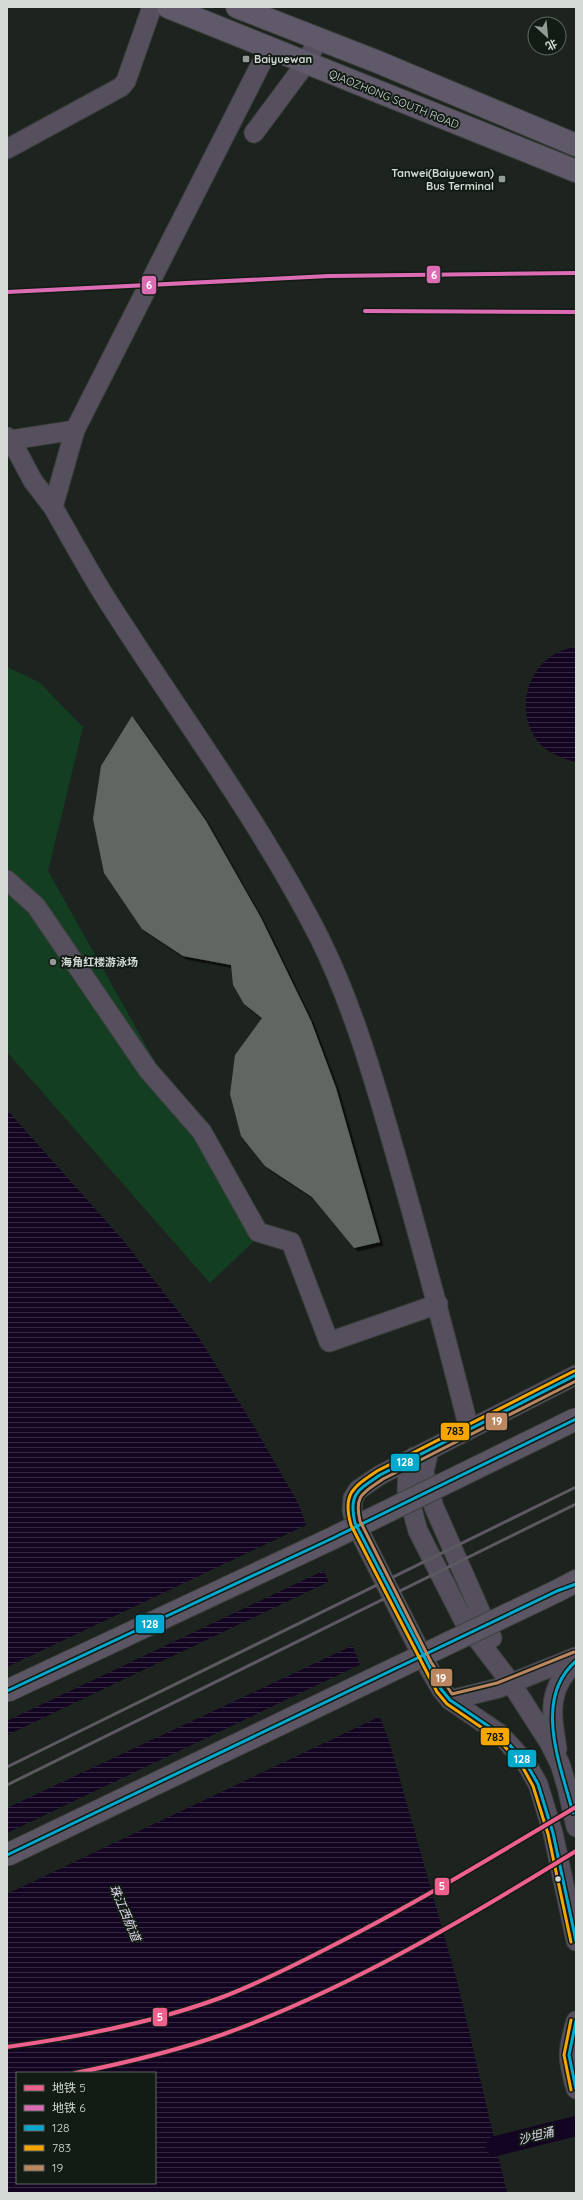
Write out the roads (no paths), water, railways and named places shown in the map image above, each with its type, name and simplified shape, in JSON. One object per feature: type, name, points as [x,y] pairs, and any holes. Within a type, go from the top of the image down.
[{"type":"highway","points":[[7,1691],[333,1538],[576,1419]]},
{"type":"highway","points":[[7,1856],[570,1585]]},
{"type":"main road","name":"QIAOZHONG SOUTH ROAD","points":[[168,7],[576,171]]},
{"type":"main road","points":[[237,7],[576,145]]},
{"type":"street","points":[[7,149],[122,87],[126,81],[152,7]]},
{"type":"street","points":[[254,132],[306,63],[318,39]]},
{"type":"street","points":[[53,507],[75,430],[269,48]]},
{"type":"street","points":[[75,430],[9,438],[34,481],[53,507],[102,591],[239,798],[283,870],[321,942],[352,1014],[374,1079],[438,1304],[468,1429]]},
{"type":"street","points":[[7,880],[36,906],[148,1070],[202,1132],[258,1232],[291,1242],[329,1342],[438,1304]]},
{"type":"street","points":[[576,1375],[380,1475],[358,1490],[353,1498],[352,1510],[355,1522],[377,1568],[427,1665],[450,1700],[500,1734],[526,1763],[538,1784],[553,1833],[576,1941]]},
{"type":"street","points":[[422,1454],[424,1472],[434,1507],[512,1683],[549,1742],[560,1764]]},
{"type":"street","points":[[450,1700],[512,1683],[576,1657]]},
{"type":"street","points":[[576,1661],[559,1680],[552,1709],[560,1764],[576,1827]]},
{"type":"street","points":[[575,2080],[568,2053],[570,2037],[576,2021]]},
{"type":"water","points":[[576,647],[575,762],[552,753],[540,744],[531,730],[526,715],[526,700],[536,671],[547,660],[560,651]]},
{"type":"water","name":"珠江西航道","points":[[7,1110],[122,1239],[199,1338],[252,1423],[298,1503],[389,1741],[457,1981],[507,2193],[7,2193]]},
{"type":"waterway","name":"沙坦涌","points":[[496,2146],[576,2126]]},
{"type":"railway","points":[[7,1767],[576,1487]]},
{"type":"railway","points":[[7,1785],[576,1504]]},
{"type":"metro line","name":"6","points":[[7,292],[329,276],[576,273]]},
{"type":"metro line","name":"6","points":[[365,311],[576,312]]},
{"type":"metro line","name":"5","points":[[7,2047],[61,2039],[142,2022],[194,2007],[248,1987],[360,1932],[391,1915],[576,1807]]},
{"type":"metro line","name":"5","points":[[80,2072],[188,2046],[224,2034],[316,1996],[404,1952],[576,1851]]},
{"type":"place","name":"Baiyuewan","points":[[246,59]]},
{"type":"place","name":"Tanwei(Baiyuewan) Bus Terminal","points":[[502,179]]},
{"type":"place","name":"海角红楼游泳场","points":[[53,962]]}]
